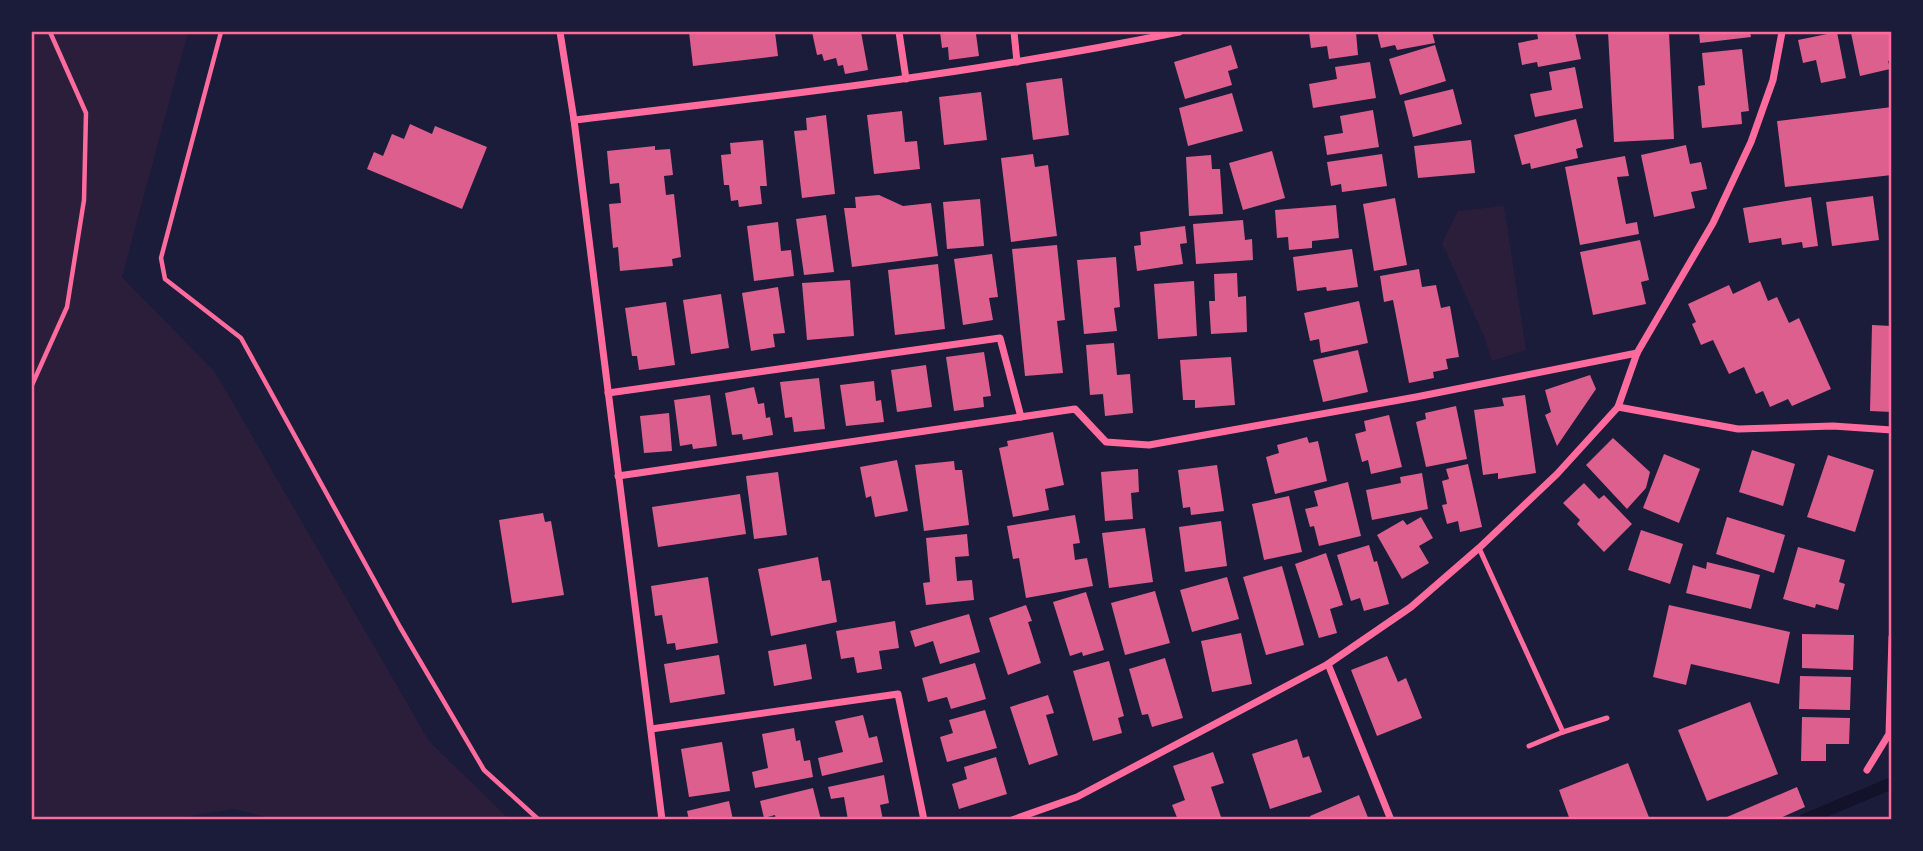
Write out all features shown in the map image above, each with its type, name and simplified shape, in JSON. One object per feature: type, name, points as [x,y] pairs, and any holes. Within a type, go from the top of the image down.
[{"type":"street","points":[[560,32],[574,120],[662,820]]},
{"type":"street","points":[[900,32],[906,79]]},
{"type":"street","points":[[1014,32],[1017,62]]},
{"type":"street","points":[[574,120],[906,79],[1179,32]]},
{"type":"street","points":[[1012,820],[1077,797],[1328,664],[1411,607],[1479,548],[1556,474],[1618,407],[1637,352],[1713,223],[1752,142],[1773,80],[1782,32]]},
{"type":"street","points":[[608,393],[1000,338],[1021,416]]},
{"type":"street","points":[[618,476],[1075,409],[1105,442],[1149,446],[1416,397],[1637,352]]},
{"type":"street","points":[[1618,407],[1738,429],[1833,426],[1892,430]]},
{"type":"street","points":[[1867,770],[1889,734],[1892,637]]},
{"type":"street","points":[[1328,664],[1391,820]]},
{"type":"street","points":[[651,729],[898,694],[924,820]]},
{"type":"lane","points":[[1479,548],[1563,732]]},
{"type":"lane","points":[[1530,747],[1563,732],[1606,718]]},
{"type":"path","points":[[32,385],[67,307],[84,200],[86,113],[50,32]]},
{"type":"path","points":[[221,32],[161,258],[165,279],[241,338],[400,627],[484,770],[539,820]]},
{"type":"shaded area","points":[[32,32],[188,32],[122,277],[215,372],[429,741],[509,819],[279,820],[234,809],[164,820],[32,819]]},
{"type":"shaded area","points":[[1504,206],[1526,350],[1492,361],[1484,336],[1442,243],[1458,211]]},
{"type":"building","points":[[689,32],[775,32],[778,56],[693,66]]},
{"type":"building","points":[[812,32],[861,32],[868,70],[845,74],[843,65],[838,66],[836,58],[824,61],[822,54],[817,55]]},
{"type":"building","points":[[940,32],[985,32],[976,34],[979,56],[949,60],[948,47],[942,48]]},
{"type":"building","points":[[1309,32],[1356,32],[1358,55],[1329,59],[1327,46],[1311,48]]},
{"type":"building","points":[[1377,32],[1432,32],[1435,43],[1397,50],[1395,45],[1381,48]]},
{"type":"building","points":[[1537,32],[1575,32],[1581,59],[1538,67],[1537,62],[1522,65],[1518,43],[1538,39]]},
{"type":"building","points":[[1608,32],[1669,32],[1674,139],[1614,142]]},
{"type":"building","points":[[1699,32],[1750,32],[1751,37],[1700,43]]},
{"type":"building","points":[[1837,32],[1846,78],[1821,83],[1816,60],[1803,63],[1798,40]]},
{"type":"building","points":[[1892,32],[1892,60],[1888,61],[1890,69],[1860,76],[1851,33]]},
{"type":"building","points":[[1231,45],[1238,68],[1228,71],[1232,85],[1185,99],[1174,62]]},
{"type":"building","points":[[1435,45],[1446,81],[1400,95],[1389,59]]},
{"type":"building","points":[[1742,49],[1749,111],[1741,112],[1742,124],[1702,128],[1698,86],[1705,85],[1702,53]]},
{"type":"building","points":[[1370,62],[1376,98],[1313,108],[1309,84],[1337,79],[1335,67]]},
{"type":"building","points":[[1575,67],[1583,108],[1535,117],[1530,94],[1552,90],[1549,72]]},
{"type":"building","points":[[1062,78],[1069,135],[1033,140],[1026,83]]},
{"type":"building","points":[[1453,89],[1462,124],[1413,137],[1404,101]]},
{"type":"building","points":[[981,92],[987,140],[944,145],[939,97]]},
{"type":"building","points":[[1232,93],[1243,131],[1188,146],[1179,108]]},
{"type":"building","points":[[1892,107],[1892,175],[1785,187],[1777,121]]},
{"type":"building","points":[[1373,110],[1379,147],[1327,155],[1324,136],[1343,133],[1340,116]]},
{"type":"building","points":[[902,111],[905,142],[917,141],[920,169],[874,174],[867,115]]},
{"type":"building","points":[[826,115],[835,194],[802,198],[794,131],[807,130],[806,118]]},
{"type":"building","points":[[1576,119],[1583,147],[1576,149],[1578,158],[1531,169],[1530,163],[1522,165],[1514,135]]},
{"type":"building","points":[[410,124],[432,134],[435,126],[487,147],[462,209],[367,169],[374,152],[383,156],[392,134],[404,139]]},
{"type":"building","points":[[763,140],[767,186],[760,186],[762,204],[739,207],[738,200],[731,201],[729,185],[724,185],[721,155],[731,154],[730,143]]},
{"type":"building","points":[[1471,140],[1475,173],[1418,178],[1414,146]]},
{"type":"building","points":[[1686,145],[1690,164],[1701,162],[1707,189],[1691,192],[1695,208],[1654,217],[1641,155]]},
{"type":"building","points":[[655,146],[655,150],[670,149],[673,175],[664,176],[666,195],[674,194],[681,257],[672,259],[673,266],[620,271],[618,247],[613,248],[609,204],[621,203],[619,183],[610,184],[607,151]]},
{"type":"building","points":[[1272,151],[1285,198],[1243,210],[1229,163]]},
{"type":"building","points":[[1033,154],[1035,167],[1048,165],[1057,236],[1011,242],[1001,158]]},
{"type":"building","points":[[1382,154],[1387,186],[1342,192],[1341,184],[1331,186],[1327,162]]},
{"type":"building","points":[[1211,155],[1212,169],[1220,169],[1223,214],[1189,216],[1186,157]]},
{"type":"building","points":[[1625,156],[1629,176],[1617,177],[1626,224],[1637,222],[1639,234],[1580,245],[1565,167]]},
{"type":"building","points":[[879,195],[903,206],[931,203],[938,256],[852,267],[844,208],[856,208],[855,197]]},
{"type":"building","points":[[1873,196],[1879,240],[1832,246],[1826,202]]},
{"type":"building","points":[[1811,197],[1818,246],[1803,248],[1802,242],[1782,245],[1781,238],[1749,243],[1743,208]]},
{"type":"building","points":[[1395,198],[1407,265],[1374,271],[1363,204]]},
{"type":"building","points":[[980,199],[984,246],[947,249],[943,202]]},
{"type":"building","points":[[1336,205],[1339,238],[1312,241],[1312,248],[1289,250],[1288,237],[1277,238],[1275,210]]},
{"type":"building","points":[[826,215],[834,272],[804,275],[796,219]]},
{"type":"building","points":[[1243,220],[1245,240],[1252,239],[1253,260],[1196,264],[1193,224]]},
{"type":"building","points":[[778,222],[781,251],[791,250],[794,276],[754,281],[747,226]]},
{"type":"building","points":[[1185,226],[1187,243],[1180,244],[1183,264],[1137,271],[1134,246],[1141,245],[1140,232]]},
{"type":"building","points":[[1640,240],[1649,280],[1641,282],[1646,304],[1593,315],[1580,252]]},
{"type":"building","points":[[1057,245],[1065,320],[1057,321],[1063,373],[1025,376],[1012,249]]},
{"type":"building","points":[[1352,249],[1358,287],[1297,291],[1293,257]]},
{"type":"building","points":[[992,254],[998,297],[989,298],[993,320],[963,325],[954,259]]},
{"type":"building","points":[[1116,257],[1120,307],[1114,308],[1117,331],[1084,334],[1077,260]]},
{"type":"building","points":[[938,264],[945,329],[895,335],[888,270]]},
{"type":"building","points":[[1419,269],[1422,287],[1436,285],[1441,308],[1450,306],[1459,357],[1446,359],[1448,369],[1433,372],[1434,378],[1409,383],[1393,300],[1384,302],[1380,276]]},
{"type":"building","points":[[1237,273],[1238,297],[1246,296],[1247,332],[1211,334],[1209,301],[1215,301],[1214,274]]},
{"type":"building","points":[[850,280],[854,336],[807,340],[802,283]]},
{"type":"building","points":[[1194,281],[1197,336],[1158,339],[1154,284]]},
{"type":"building","points":[[1760,281],[1768,301],[1777,297],[1789,323],[1799,318],[1831,389],[1792,406],[1788,399],[1770,407],[1763,391],[1756,394],[1744,367],[1729,374],[1713,340],[1701,345],[1692,324],[1696,322],[1688,304],[1729,285],[1733,294]]},
{"type":"building","points":[[778,287],[785,333],[773,334],[775,347],[751,351],[742,293]]},
{"type":"building","points":[[721,294],[729,348],[691,354],[683,300]]},
{"type":"building","points":[[1359,301],[1368,343],[1321,353],[1319,339],[1310,341],[1304,313]]},
{"type":"building","points":[[666,302],[675,365],[639,370],[637,356],[632,356],[625,308]]},
{"type":"building","points":[[1872,325],[1892,326],[1892,412],[1870,411]]},
{"type":"building","points":[[1114,343],[1117,375],[1130,374],[1133,413],[1105,416],[1103,394],[1090,395],[1086,345]]},
{"type":"building","points":[[1358,350],[1368,392],[1323,402],[1313,360]]},
{"type":"building","points":[[984,352],[991,396],[983,397],[984,407],[954,411],[946,357]]},
{"type":"building","points":[[1231,357],[1235,405],[1195,408],[1195,400],[1183,400],[1180,360]]},
{"type":"building","points":[[926,365],[932,407],[897,412],[891,370]]},
{"type":"building","points":[[1590,375],[1596,389],[1557,446],[1545,415],[1551,412],[1545,390]]},
{"type":"building","points":[[819,378],[825,429],[794,432],[792,417],[785,418],[780,382]]},
{"type":"building","points":[[874,381],[876,401],[881,400],[884,422],[846,426],[840,385]]},
{"type":"building","points":[[754,387],[758,404],[764,403],[766,418],[770,417],[773,435],[743,440],[742,434],[732,435],[725,393]]},
{"type":"building","points":[[710,395],[717,446],[693,449],[692,444],[680,446],[674,400]]},
{"type":"building","points":[[1525,395],[1536,473],[1498,479],[1498,473],[1483,475],[1474,410],[1504,406],[1502,398]]},
{"type":"building","points":[[1456,406],[1467,459],[1426,467],[1416,422],[1426,419],[1425,413]]},
{"type":"building","points":[[669,413],[672,451],[644,453],[640,416]]},
{"type":"building","points":[[1389,415],[1402,467],[1371,474],[1368,460],[1362,462],[1355,434],[1366,431],[1364,421]]},
{"type":"building","points":[[1053,432],[1064,485],[1045,489],[1049,510],[1013,517],[999,448],[1008,446],[1007,441]]},
{"type":"building","points":[[1307,437],[1309,443],[1318,441],[1327,481],[1275,494],[1266,457],[1279,453],[1277,445]]},
{"type":"building","points":[[1613,438],[1650,472],[1646,488],[1627,509],[1586,465]]},
{"type":"building","points":[[1752,450],[1795,464],[1783,506],[1739,492]]},
{"type":"building","points":[[1664,454],[1700,469],[1679,523],[1643,508]]},
{"type":"building","points":[[1828,455],[1874,470],[1855,532],[1807,517]]},
{"type":"building","points":[[897,460],[908,511],[875,517],[871,496],[866,498],[860,467]]},
{"type":"building","points":[[954,461],[955,470],[962,470],[969,525],[924,531],[915,465]]},
{"type":"building","points":[[1468,464],[1482,527],[1460,532],[1458,521],[1447,524],[1442,505],[1447,504],[1442,481],[1449,479],[1446,469]]},
{"type":"building","points":[[1217,465],[1224,511],[1191,515],[1190,507],[1183,508],[1178,470]]},
{"type":"building","points":[[1138,469],[1139,492],[1131,493],[1133,519],[1105,521],[1101,472]]},
{"type":"building","points":[[778,472],[787,535],[754,539],[746,476]]},
{"type":"building","points":[[1422,473],[1428,509],[1372,520],[1366,490],[1401,483],[1400,477]]},
{"type":"building","points":[[1348,482],[1361,536],[1319,546],[1314,526],[1310,527],[1305,509],[1318,506],[1314,491]]},
{"type":"building","points":[[1584,483],[1599,499],[1604,495],[1632,524],[1604,552],[1577,524],[1580,520],[1563,503]]},
{"type":"building","points":[[740,494],[746,534],[658,547],[652,507]]},
{"type":"building","points":[[1289,496],[1302,552],[1264,560],[1252,504]]},
{"type":"building","points":[[543,513],[545,522],[551,521],[564,595],[512,603],[499,520]]},
{"type":"building","points":[[1075,515],[1080,543],[1073,544],[1075,560],[1087,558],[1093,586],[1026,598],[1019,558],[1013,559],[1007,526]]},
{"type":"building","points":[[1421,517],[1433,538],[1419,546],[1429,563],[1402,579],[1377,535],[1403,520],[1407,525]]},
{"type":"building","points":[[1727,517],[1785,535],[1774,573],[1716,554]]},
{"type":"building","points":[[1221,521],[1227,566],[1185,572],[1179,527]]},
{"type":"building","points":[[1145,528],[1153,582],[1109,588],[1102,533]]},
{"type":"building","points":[[1641,530],[1683,544],[1670,584],[1628,570]]},
{"type":"building","points":[[967,534],[969,556],[955,557],[957,581],[972,580],[974,600],[926,605],[923,583],[930,582],[926,538]]},
{"type":"building","points":[[1369,545],[1374,562],[1377,561],[1389,604],[1364,611],[1360,598],[1351,601],[1337,555]]},
{"type":"building","points":[[1798,547],[1845,560],[1839,582],[1845,584],[1838,610],[1816,604],[1815,608],[1783,599]]},
{"type":"building","points":[[1326,553],[1343,605],[1330,609],[1337,633],[1319,638],[1295,564]]},
{"type":"building","points":[[818,557],[822,581],[830,580],[837,622],[771,636],[758,569]]},
{"type":"building","points":[[1707,562],[1760,575],[1751,609],[1686,593],[1693,565],[1706,569]]},
{"type":"building","points":[[1282,566],[1304,645],[1266,655],[1243,577]]},
{"type":"building","points":[[708,577],[718,643],[676,650],[675,643],[667,644],[662,615],[655,616],[651,586]]},
{"type":"building","points":[[1227,577],[1239,619],[1192,632],[1180,590]]},
{"type":"building","points":[[1155,591],[1170,643],[1125,655],[1111,603]]},
{"type":"building","points":[[1086,592],[1104,650],[1083,656],[1082,652],[1070,656],[1053,602]]},
{"type":"building","points":[[1026,605],[1032,621],[1028,622],[1041,663],[1008,675],[989,618]]},
{"type":"building","points":[[1669,605],[1790,632],[1779,684],[1691,664],[1686,685],[1653,677]]},
{"type":"building","points":[[969,614],[980,652],[940,664],[933,641],[915,647],[910,631]]},
{"type":"building","points":[[895,621],[899,648],[879,651],[882,669],[857,673],[854,657],[841,659],[836,631]]},
{"type":"building","points":[[1241,633],[1252,684],[1212,692],[1201,641]]},
{"type":"building","points":[[1802,634],[1854,635],[1853,670],[1802,668]]},
{"type":"building","points":[[806,644],[812,679],[774,686],[768,651]]},
{"type":"building","points":[[719,655],[725,694],[670,703],[664,664]]},
{"type":"building","points":[[1387,656],[1398,682],[1406,678],[1422,718],[1377,736],[1351,670]]},
{"type":"building","points":[[1165,658],[1183,718],[1152,727],[1148,714],[1142,715],[1129,669]]},
{"type":"building","points":[[1109,661],[1124,716],[1118,718],[1122,733],[1093,741],[1073,671]]},
{"type":"building","points":[[975,663],[986,699],[951,709],[947,697],[928,702],[922,678]]},
{"type":"building","points":[[1800,676],[1851,677],[1850,710],[1799,709]]},
{"type":"building","points":[[1048,695],[1054,713],[1046,715],[1058,755],[1029,765],[1010,707]]},
{"type":"building","points":[[1750,702],[1778,774],[1707,801],[1678,730]]},
{"type":"building","points":[[985,710],[997,748],[947,762],[940,737],[953,733],[949,720]]},
{"type":"building","points":[[863,715],[869,738],[877,736],[883,762],[822,776],[818,758],[843,752],[835,721]]},
{"type":"building","points":[[1802,717],[1850,718],[1849,744],[1826,744],[1826,761],[1801,761]]},
{"type":"building","points":[[794,728],[796,741],[800,740],[804,761],[810,760],[813,777],[755,788],[752,772],[768,768],[762,734]]},
{"type":"building","points":[[1297,739],[1303,758],[1309,756],[1322,792],[1270,809],[1252,754]]},
{"type":"building","points":[[722,742],[730,791],[689,797],[681,749]]},
{"type":"building","points":[[1213,752],[1224,783],[1211,787],[1222,820],[1178,820],[1172,805],[1185,800],[1173,766]]},
{"type":"building","points":[[996,757],[1007,794],[959,809],[952,784],[967,779],[964,767]]},
{"type":"building","points":[[1628,763],[1650,820],[1570,820],[1559,790]]},
{"type":"building","points":[[884,775],[889,803],[880,805],[883,820],[848,820],[844,797],[831,799],[828,787]]},
{"type":"building","points":[[1797,787],[1805,807],[1776,820],[1720,820]]},
{"type":"building","points":[[813,788],[821,820],[776,820],[775,815],[764,818],[760,801]]},
{"type":"building","points":[[1359,795],[1369,820],[1311,820],[1310,816]]},
{"type":"building","points":[[729,801],[733,820],[689,820],[687,811]]},
{"type":"waterway","points":[[1804,820],[1892,783]]}]
